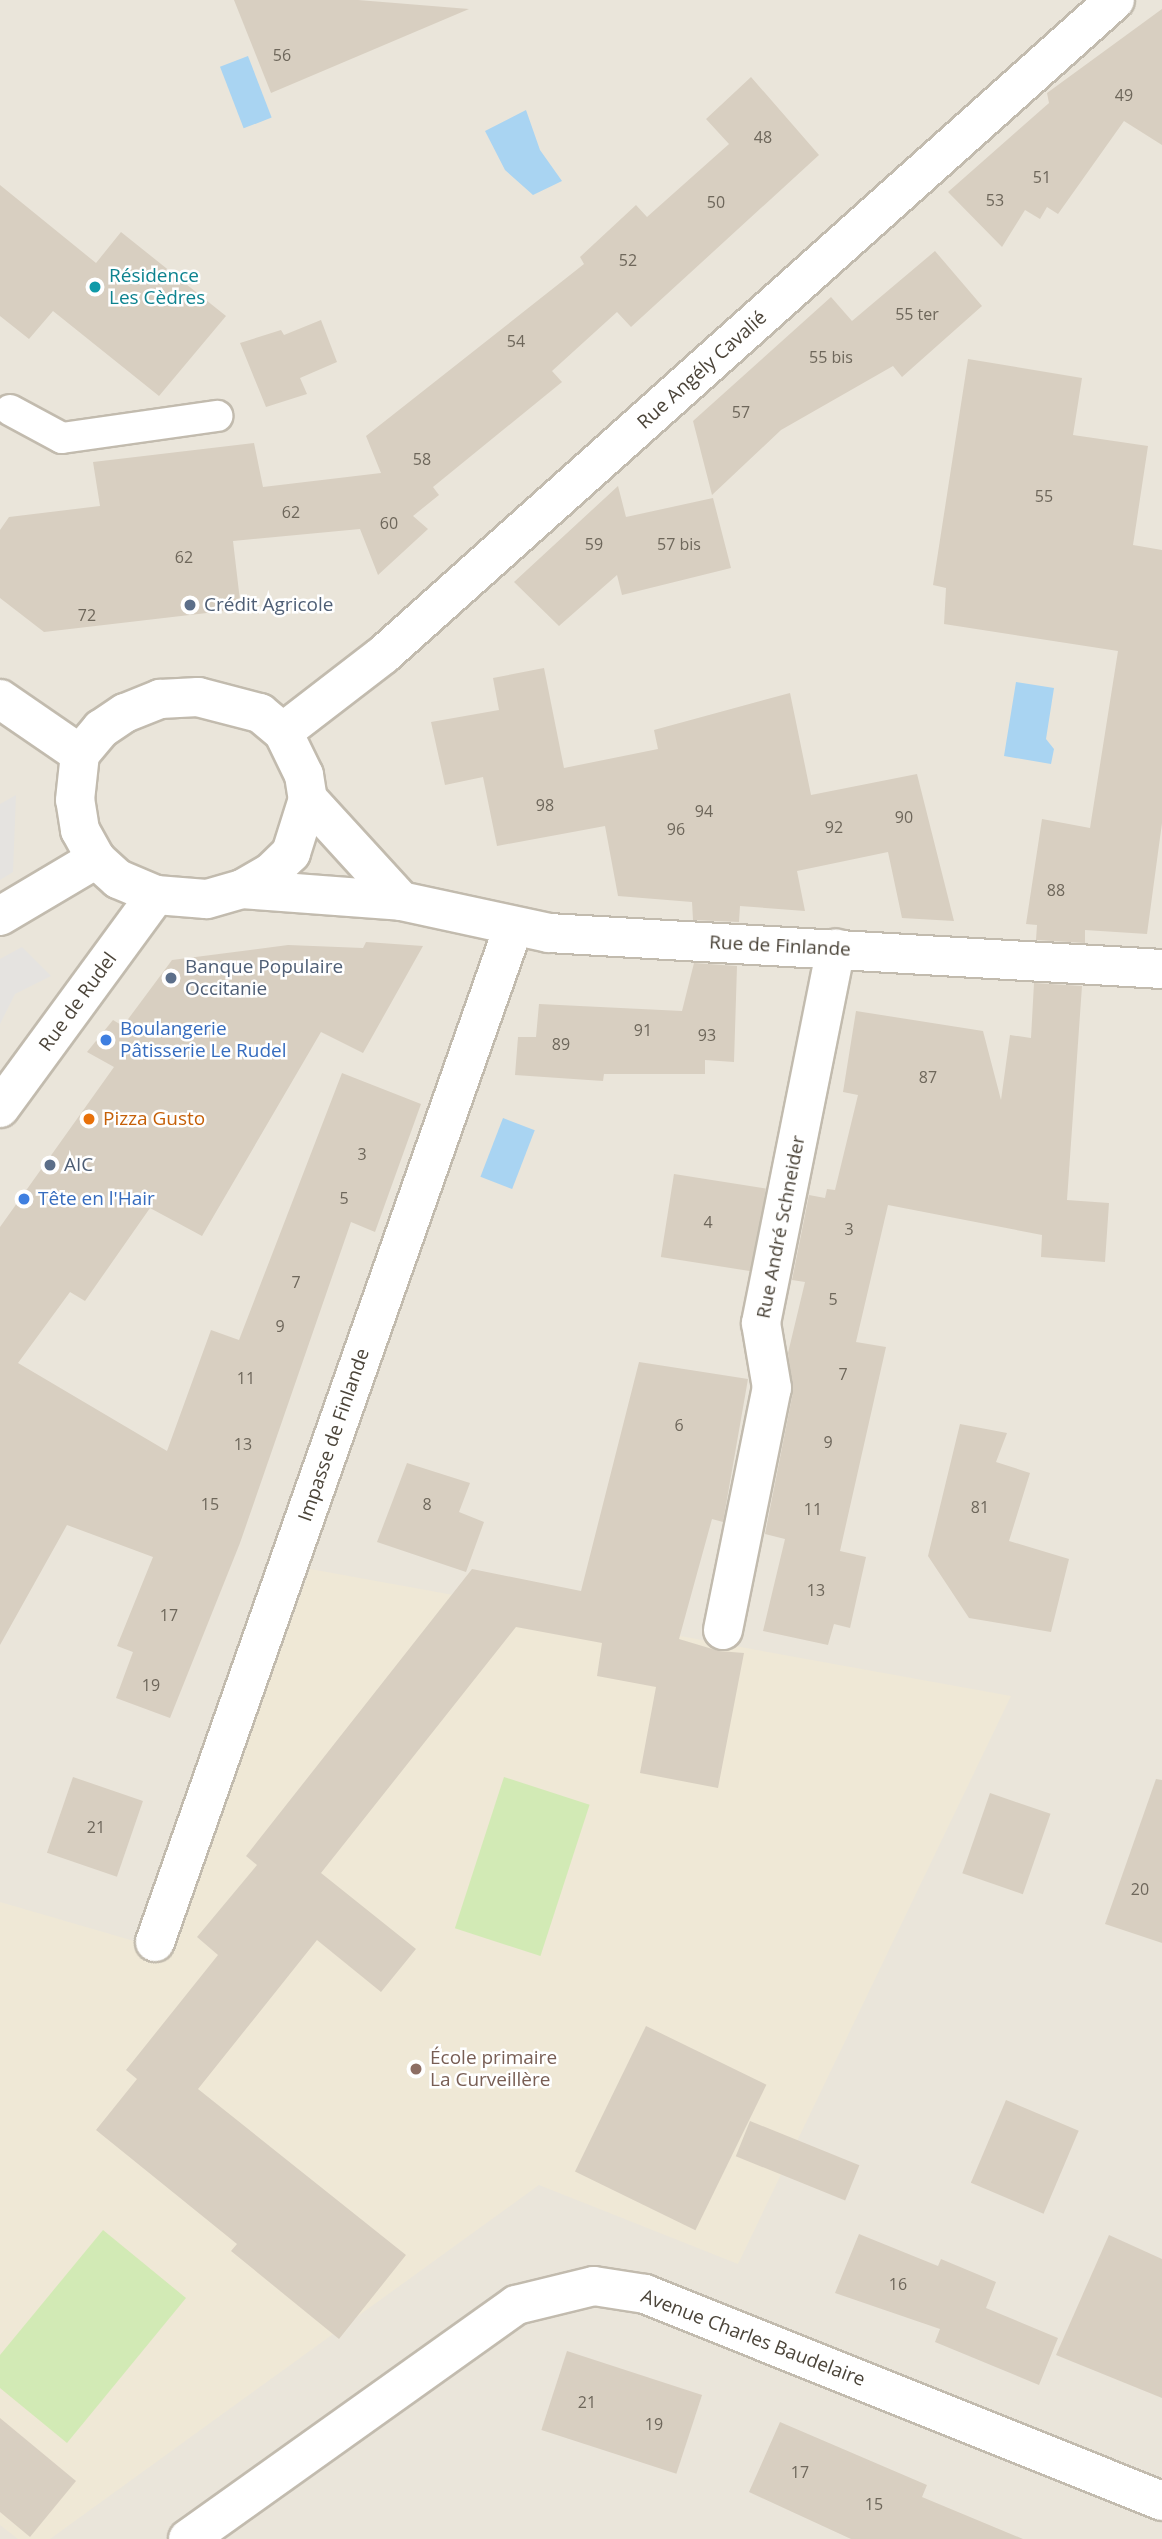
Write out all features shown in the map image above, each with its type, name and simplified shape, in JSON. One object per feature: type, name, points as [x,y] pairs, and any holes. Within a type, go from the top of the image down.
[{"type":"street","name":"Rue Angély Cavalié","points":[[283,732],[383,655],[1115,0]]},
{"type":"street","points":[[198,697],[233,703],[260,713],[283,732],[304,775],[308,799],[291,853],[270,873],[242,889],[206,899],[156,895],[118,879],[96,859],[80,830],[75,800],[80,754],[101,729],[125,713],[160,699],[198,697]]},
{"type":"street","points":[[0,699],[80,754]]},
{"type":"street","points":[[308,799],[401,901]]},
{"type":"street","points":[[0,916],[96,859]]},
{"type":"street","name":"Rue de Finlande","points":[[242,889],[401,901],[513,928],[1162,969]]},
{"type":"street","name":"Rue de Rudel","points":[[0,1108],[156,895]]},
{"type":"street","name":"Impasse de Finlande","points":[[155,1942],[513,928]]},
{"type":"street","name":"Rue André Schneider","points":[[723,1630],[772,1388],[761,1323],[836,948]]},
{"type":"street","name":"Avenue Charles Baudelaire","points":[[188,2539],[516,2305],[594,2286],[645,2294],[1162,2501]]},
{"type":"lane","points":[[3,411],[62,438],[217,416]]},
{"type":"shaded area","points":[[0,0],[1162,0],[1162,2539],[0,2539]]},
{"type":"shaded area","points":[[16,795],[13,872],[0,880],[0,804]]},
{"type":"shaded area","points":[[22,947],[51,976],[15,994],[0,1024],[0,959]]},
{"type":"shaded area","name":"École primaire La Curveillère","points":[[310,1569],[1011,1696],[738,2264],[539,2185],[50,2539],[18,2539],[0,2525],[0,1902],[172,1952]]},
{"type":"green space","points":[[504,1777],[590,1805],[540,1956],[455,1928]]},
{"type":"green space","points":[[103,2230],[186,2298],[67,2443],[0,2388],[0,2355]]},
{"type":"water","points":[[248,56],[272,118],[244,128],[220,67]]},
{"type":"water","points":[[526,110],[540,150],[562,181],[533,195],[505,170],[485,131]]},
{"type":"water","points":[[1016,682],[1054,688],[1046,739],[1054,749],[1051,764],[1004,756]]},
{"type":"water","points":[[503,1118],[535,1130],[512,1189],[480,1177]]},
{"type":"building","points":[[234,0],[358,0],[469,9],[271,93]]},
{"type":"building","points":[[1162,9],[1162,145],[1124,121],[1058,214],[1047,207],[1040,219],[1025,210],[1002,247],[948,192],[1049,103],[1047,93]]},
{"type":"building","points":[[751,77],[819,155],[631,327],[617,312],[552,371],[562,382],[433,487],[439,495],[413,516],[428,529],[378,575],[360,529],[233,541],[241,609],[44,632],[0,598],[0,530],[9,517],[100,506],[93,462],[254,443],[263,487],[381,473],[366,436],[584,264],[580,257],[636,205],[647,217],[729,144],[706,119]]},
{"type":"building","name":"Résidence Les Cèdres","points":[[0,185],[96,263],[121,232],[226,316],[159,396],[53,311],[29,339],[0,316]]},
{"type":"building","points":[[935,251],[982,306],[902,377],[893,366],[781,430],[712,495],[693,421],[831,297],[852,321]]},
{"type":"building","points":[[321,320],[337,362],[300,378],[307,394],[266,407],[240,343],[281,330],[284,335]]},
{"type":"building","points":[[968,359],[1082,378],[1073,435],[1148,446],[1133,545],[1162,550],[1162,823],[1147,934],[1085,930],[1085,943],[1036,940],[1037,925],[1026,924],[1042,819],[1090,828],[1118,651],[944,624],[946,588],[933,585]]},
{"type":"building","points":[[618,486],[626,517],[713,498],[731,568],[622,595],[617,575],[559,626],[514,582]]},
{"type":"building","points":[[544,668],[564,768],[658,749],[654,730],[790,693],[811,795],[917,774],[954,921],[902,918],[888,852],[797,871],[805,911],[740,906],[739,922],[693,920],[692,902],[618,896],[605,826],[497,846],[483,777],[445,785],[431,722],[499,710],[493,678]]},
{"type":"building","points":[[366,942],[423,946],[363,1053],[321,1032],[202,1236],[150,1208],[85,1301],[70,1292],[18,1363],[167,1451],[211,1330],[239,1340],[342,1073],[421,1104],[375,1232],[351,1222],[240,1543],[170,1718],[116,1698],[133,1652],[117,1646],[153,1557],[67,1525],[0,1645],[0,1227],[114,1067],[87,1052],[113,1020],[123,1026],[172,960],[288,945],[363,948]]},
{"type":"building","points":[[694,963],[737,966],[734,1062],[705,1060],[705,1074],[604,1074],[603,1081],[515,1075],[518,1037],[536,1037],[539,1004],[682,1011]]},
{"type":"building","points":[[1034,983],[1082,986],[1067,1200],[1109,1203],[1105,1262],[1041,1257],[1042,1235],[888,1205],[856,1342],[886,1347],[840,1551],[866,1557],[850,1628],[834,1624],[828,1645],[763,1631],[785,1539],[765,1534],[793,1392],[788,1353],[805,1282],[792,1280],[809,1195],[825,1198],[827,1189],[835,1190],[858,1095],[843,1092],[856,1011],[983,1031],[1001,1100],[1010,1035],[1031,1038]]},
{"type":"building","points":[[674,1174],[766,1189],[753,1272],[661,1257]]},
{"type":"building","points":[[639,1362],[748,1379],[723,1522],[712,1519],[679,1639],[719,1651],[744,1653],[718,1788],[640,1773],[656,1687],[597,1676],[602,1643],[516,1627],[321,1873],[416,1949],[381,1992],[317,1940],[198,2089],[406,2255],[339,2339],[231,2251],[237,2244],[96,2130],[137,2079],[126,2070],[218,1955],[197,1937],[257,1865],[246,1856],[472,1569],[581,1591]]},
{"type":"building","points":[[960,1424],[1007,1433],[996,1462],[1030,1473],[1009,1541],[1069,1559],[1051,1632],[969,1618],[928,1556]]},
{"type":"building","points":[[407,1463],[470,1483],[459,1512],[484,1522],[466,1572],[377,1542]]},
{"type":"building","points":[[73,1777],[143,1801],[117,1877],[47,1853]]},
{"type":"building","points":[[1156,1779],[1162,1780],[1162,1943],[1105,1924]]},
{"type":"building","points":[[990,1793],[1051,1814],[1023,1894],[962,1873]]},
{"type":"building","points":[[646,2026],[766,2085],[695,2230],[575,2172]]},
{"type":"building","points":[[1006,2100],[1079,2131],[1044,2214],[971,2183]]},
{"type":"building","points":[[750,2121],[859,2165],[845,2200],[736,2156]]},
{"type":"building","points":[[859,2234],[938,2266],[941,2259],[996,2282],[986,2308],[1058,2338],[1039,2385],[935,2342],[940,2329],[835,2293]]},
{"type":"building","points":[[1109,2235],[1162,2259],[1162,2398],[1056,2355]]},
{"type":"building","points":[[567,2351],[702,2395],[676,2474],[541,2430]]},
{"type":"building","points":[[0,2418],[76,2481],[30,2537],[0,2512]]},
{"type":"building","points":[[780,2422],[927,2485],[922,2497],[1023,2539],[851,2539],[749,2492]]},
{"type":"place","name":"Résidence Les Cèdres","points":[[95,287]]},
{"type":"place","name":"Crédit Agricole","points":[[190,605]]},
{"type":"place","name":"Banque Populaire Occitanie","points":[[171,978]]},
{"type":"place","name":"Boulangerie Pâtisserie Le Rudel","points":[[106,1040]]},
{"type":"place","name":"Pizza Gusto","points":[[89,1119]]},
{"type":"place","name":"AIC","points":[[50,1165]]},
{"type":"place","name":"Tête en l'Hair","points":[[24,1199]]},
{"type":"place","name":"École primaire La Curveillère","points":[[416,2069]]}]
